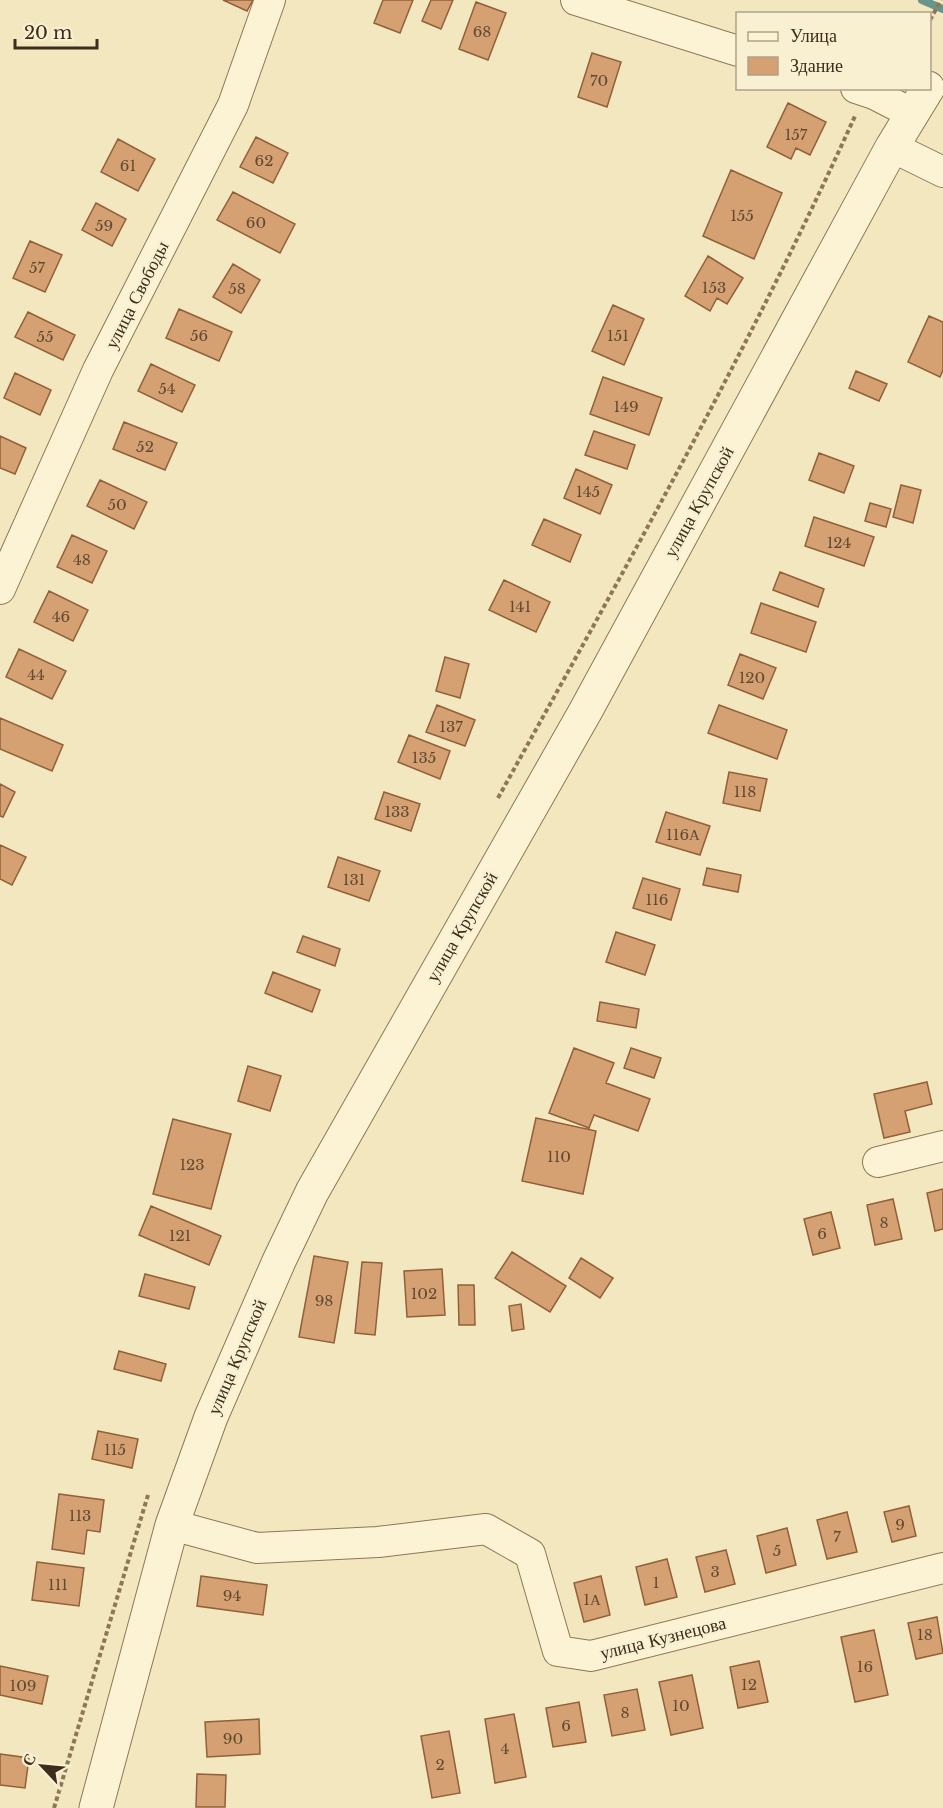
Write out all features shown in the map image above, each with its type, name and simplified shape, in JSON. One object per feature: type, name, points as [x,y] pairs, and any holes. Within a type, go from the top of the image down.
[{"type":"street","name":"улица Свободы","points":[[0,589],[98,370],[233,105],[270,0]]},
{"type":"street","points":[[576,0],[736,50]]},
{"type":"street","name":"улица Крупской","points":[[931,85],[943,65]]},
{"type":"street","points":[[862,90],[874,94],[924,96]]},
{"type":"street","name":"улица Крупской","points":[[96,1808],[172,1525],[211,1417],[279,1261],[312,1192],[585,712],[892,147],[924,96]]},
{"type":"street","points":[[892,147],[943,172]]},
{"type":"street","points":[[878,1162],[943,1146]]},
{"type":"street","name":"улица Кузнецова","points":[[172,1525],[257,1548],[378,1542],[486,1529],[530,1554],[558,1650],[591,1656],[943,1568]]},
{"type":"path","points":[[931,18],[941,0]]},
{"type":"building","points":[[223,0],[253,0],[247,11]]},
{"type":"building","points":[[383,0],[413,0],[400,33],[374,23]]},
{"type":"building","points":[[431,0],[453,0],[441,29],[422,21]]},
{"type":"building","points":[[476,2],[506,13],[488,60],[459,49]]},
{"type":"building","points":[[592,53],[621,62],[607,107],[578,97]]},
{"type":"building","points":[[788,103],[826,122],[810,155],[796,148],[791,159],[767,147]]},
{"type":"building","points":[[256,137],[288,153],[273,183],[240,167]]},
{"type":"building","points":[[118,139],[155,159],[138,191],[101,172]]},
{"type":"building","points":[[731,170],[782,193],[754,259],[703,236]]},
{"type":"building","points":[[233,192],[295,224],[280,253],[217,220]]},
{"type":"building","points":[[96,203],[126,219],[112,246],[82,230]]},
{"type":"building","points":[[30,241],[62,255],[45,292],[13,278]]},
{"type":"building","points":[[708,256],[743,278],[727,304],[717,298],[710,311],[685,296]]},
{"type":"building","points":[[233,264],[260,280],[241,313],[213,297]]},
{"type":"building","points":[[613,305],[644,319],[624,365],[592,351]]},
{"type":"building","points":[[179,309],[232,332],[219,361],[166,338]]},
{"type":"building","points":[[28,312],[75,335],[63,360],[15,337]]},
{"type":"building","points":[[929,316],[943,322],[943,370],[940,377],[908,362]]},
{"type":"building","points":[[151,364],[195,385],[182,412],[138,391]]},
{"type":"building","points":[[856,371],[887,384],[879,401],[849,388]]},
{"type":"building","points":[[15,373],[51,390],[40,415],[4,398]]},
{"type":"building","points":[[603,377],[662,398],[649,435],[590,414]]},
{"type":"building","points":[[124,422],[177,443],[165,470],[113,449]]},
{"type":"building","points":[[594,431],[635,445],[627,469],[585,455]]},
{"type":"building","points":[[0,436],[26,448],[15,474],[0,468]]},
{"type":"building","points":[[819,453],[854,466],[844,493],[809,480]]},
{"type":"building","points":[[576,469],[612,485],[600,514],[564,498]]},
{"type":"building","points":[[100,480],[147,502],[134,529],[87,506]]},
{"type":"building","points":[[901,485],[921,490],[913,523],[893,517]]},
{"type":"building","points":[[870,503],[891,509],[886,527],[865,521]]},
{"type":"building","points":[[814,517],[874,537],[864,566],[805,546]]},
{"type":"building","points":[[544,519],[581,535],[570,562],[532,545]]},
{"type":"building","points":[[72,535],[107,551],[92,583],[57,567]]},
{"type":"building","points":[[780,572],[824,589],[818,607],[773,590]]},
{"type":"building","points":[[504,580],[550,602],[536,632],[489,610]]},
{"type":"building","points":[[49,591],[88,610],[73,641],[34,622]]},
{"type":"building","points":[[761,603],[816,622],[806,652],[751,633]]},
{"type":"building","points":[[19,649],[66,671],[52,699],[6,677]]},
{"type":"building","points":[[740,654],[776,668],[763,699],[728,685]]},
{"type":"building","points":[[445,657],[469,664],[460,698],[436,691]]},
{"type":"building","points":[[437,705],[475,720],[465,746],[426,732]]},
{"type":"building","points":[[719,705],[787,730],[777,759],[708,733]]},
{"type":"building","points":[[0,718],[63,745],[52,771],[0,749]]},
{"type":"building","points":[[409,735],[450,751],[440,779],[398,762]]},
{"type":"building","points":[[729,772],[767,779],[760,811],[723,803]]},
{"type":"building","points":[[0,784],[15,792],[3,817],[0,816]]},
{"type":"building","points":[[384,792],[420,804],[411,831],[375,819]]},
{"type":"building","points":[[666,812],[710,826],[700,855],[656,842]]},
{"type":"building","points":[[0,845],[26,857],[12,885],[0,879]]},
{"type":"building","points":[[338,857],[380,871],[369,901],[328,887]]},
{"type":"building","points":[[707,868],[741,875],[738,892],[703,885]]},
{"type":"building","points":[[643,878],[680,889],[671,920],[633,908]]},
{"type":"building","points":[[616,932],[655,945],[645,975],[606,962]]},
{"type":"building","points":[[303,936],[340,949],[335,966],[297,952]]},
{"type":"building","points":[[273,972],[320,990],[312,1012],[265,993]]},
{"type":"building","points":[[600,1002],[639,1009],[636,1028],[597,1021]]},
{"type":"building","points":[[574,1048],[614,1063],[606,1083],[650,1099],[638,1131],[594,1115],[589,1128],[549,1113]]},
{"type":"building","points":[[631,1048],[661,1058],[654,1078],[624,1068]]},
{"type":"building","points":[[248,1066],[281,1076],[270,1111],[238,1101]]},
{"type":"building","points":[[927,1082],[932,1104],[905,1111],[910,1132],[884,1138],[874,1094]]},
{"type":"building","points":[[536,1118],[596,1131],[583,1194],[522,1181]]},
{"type":"building","points":[[173,1119],[231,1134],[211,1209],[153,1194]]},
{"type":"building","points":[[943,1189],[943,1229],[935,1231],[927,1193]]},
{"type":"building","points":[[893,1199],[902,1239],[875,1245],[867,1205]]},
{"type":"building","points":[[151,1206],[221,1236],[209,1265],[139,1235]]},
{"type":"building","points":[[831,1212],[840,1248],[813,1255],[804,1219]]},
{"type":"building","points":[[512,1252],[566,1286],[550,1312],[495,1278]]},
{"type":"building","points":[[314,1256],[348,1262],[334,1343],[299,1337]]},
{"type":"building","points":[[581,1258],[613,1278],[600,1298],[569,1278]]},
{"type":"building","points":[[362,1262],[382,1263],[375,1335],[355,1333]]},
{"type":"building","points":[[442,1269],[445,1315],[407,1317],[404,1271]]},
{"type":"building","points":[[145,1274],[195,1287],[189,1309],[139,1296]]},
{"type":"building","points":[[458,1285],[474,1285],[475,1325],[459,1325]]},
{"type":"building","points":[[521,1304],[524,1329],[512,1331],[509,1306]]},
{"type":"building","points":[[119,1351],[166,1364],[161,1381],[114,1369]]},
{"type":"building","points":[[98,1431],[138,1439],[132,1468],[92,1459]]},
{"type":"building","points":[[59,1494],[104,1500],[100,1532],[87,1530],[84,1554],[52,1549]]},
{"type":"building","points":[[909,1506],[916,1536],[892,1542],[884,1512]]},
{"type":"building","points":[[847,1512],[857,1552],[827,1559],[817,1520]]},
{"type":"building","points":[[787,1528],[796,1565],[766,1573],[757,1536]]},
{"type":"building","points":[[726,1550],[735,1584],[705,1592],[696,1557]]},
{"type":"building","points":[[667,1559],[677,1597],[645,1605],[636,1567]]},
{"type":"building","points":[[37,1562],[84,1568],[79,1606],[32,1600]]},
{"type":"building","points":[[201,1576],[267,1585],[263,1615],[197,1606]]},
{"type":"building","points":[[601,1576],[610,1615],[584,1622],[574,1583]]},
{"type":"building","points":[[937,1617],[943,1653],[916,1659],[908,1623]]},
{"type":"building","points":[[874,1630],[888,1695],[855,1702],[841,1637]]},
{"type":"building","points":[[759,1661],[768,1702],[738,1708],[730,1667]]},
{"type":"building","points":[[0,1666],[48,1676],[42,1704],[0,1695]]},
{"type":"building","points":[[692,1675],[703,1728],[671,1735],[659,1682]]},
{"type":"building","points":[[637,1689],[645,1730],[612,1736],[604,1695]]},
{"type":"building","points":[[579,1702],[586,1742],[553,1747],[546,1708]]},
{"type":"building","points":[[514,1714],[526,1777],[495,1783],[485,1719]]},
{"type":"building","points":[[259,1719],[260,1754],[207,1757],[205,1722]]},
{"type":"building","points":[[449,1731],[460,1793],[432,1798],[421,1736]]},
{"type":"building","points":[[0,1754],[29,1758],[25,1788],[0,1785]]},
{"type":"building","points":[[197,1774],[226,1775],[225,1807],[196,1807]]},
{"type":"waterway","points":[[922,0],[943,9]]}]
